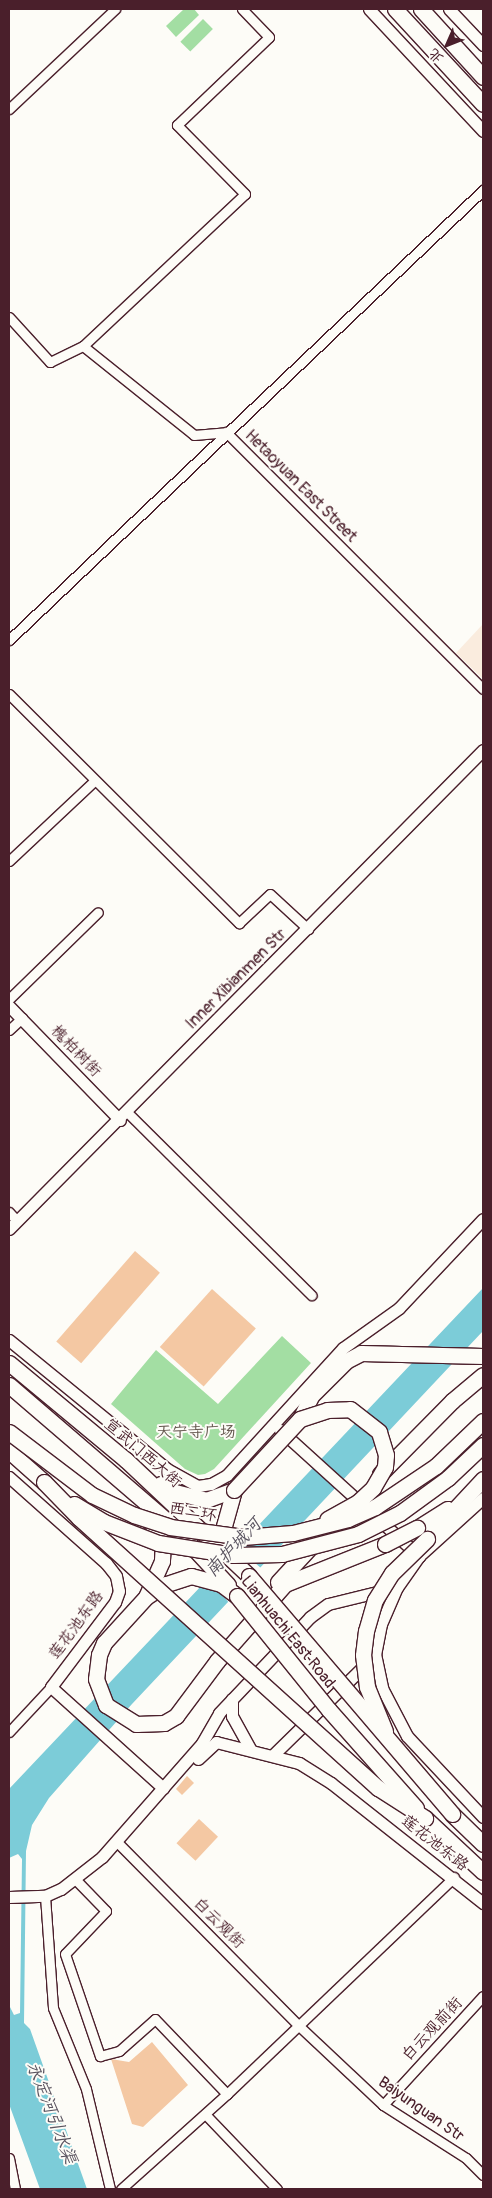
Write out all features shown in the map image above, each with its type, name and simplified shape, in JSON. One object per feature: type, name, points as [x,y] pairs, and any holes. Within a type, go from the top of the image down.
[{"type":"main road","points":[[395,9],[483,104]]},
{"type":"main road","points":[[421,9],[483,77]]},
{"type":"main road","points":[[249,1576],[222,1533],[234,1490],[300,1419],[311,1396],[346,1361],[361,1353],[483,1356]]},
{"type":"main road","name":"宣武门西大街","points":[[9,1363],[126,1460],[249,1576]]},
{"type":"main road","points":[[49,1421],[146,1515],[163,1541],[161,1579],[104,1643],[97,1667],[98,1690],[106,1705],[136,1724],[151,1725],[176,1716],[282,1577],[351,1499],[367,1487],[452,1401],[483,1375]]},
{"type":"main road","name":"Lianhuachi East Road","points":[[9,1386],[174,1527],[238,1596],[329,1710],[425,1818],[483,1872]]},
{"type":"main road","points":[[300,1419],[327,1410],[350,1409],[379,1432],[386,1455],[380,1478],[373,1488],[358,1502],[308,1529]]},
{"type":"main road","name":"西二环","points":[[9,1432],[92,1495],[170,1527],[243,1537],[308,1529],[348,1519],[407,1488],[483,1421]]},
{"type":"main road","points":[[44,1482],[104,1522],[158,1543],[233,1555],[282,1554],[358,1534],[400,1513],[448,1478],[483,1445]]},
{"type":"main road","points":[[9,1451],[378,1788],[425,1818]]},
{"type":"main road","points":[[126,1460],[171,1491],[191,1498],[206,1500],[234,1490]]},
{"type":"main road","points":[[390,1744],[367,1687],[363,1655],[366,1631],[375,1600],[392,1573],[422,1533],[466,1497],[483,1479]]},
{"type":"main road","points":[[260,1608],[296,1576],[338,1565],[385,1544],[422,1533]]},
{"type":"main road","name":"Lianhuachi East Road","points":[[249,1576],[390,1744],[452,1814],[483,1844]]},
{"type":"main road","points":[[161,1579],[202,1577],[238,1596]]},
{"type":"street","points":[[9,110],[115,9]]},
{"type":"street","points":[[9,317],[50,362],[84,346],[245,194],[177,125],[269,37],[242,9]]},
{"type":"street","points":[[369,9],[483,131]]},
{"type":"street","points":[[449,9],[483,45]]},
{"type":"street","points":[[9,640],[483,190]]},
{"type":"street","name":"Hetaoyuan East Street","points":[[84,346],[194,435],[226,432],[483,689]]},
{"type":"street","points":[[9,694],[93,782],[239,923],[270,894],[308,929]]},
{"type":"street","name":"Inner Xibianmen Str","points":[[13,1225],[124,1116],[483,750]]},
{"type":"street","points":[[9,861],[93,782]]},
{"type":"street","points":[[9,999],[98,912]]},
{"type":"street","name":"槐柏树街","points":[[9,1006],[124,1116]]},
{"type":"street","points":[[9,1030],[22,1018]]},
{"type":"street","points":[[124,1116],[311,1295]]},
{"type":"street","points":[[9,1212],[13,1225]]},
{"type":"street","points":[[9,1340],[166,1469],[198,1486],[211,1484],[227,1475],[343,1348],[399,1308],[483,1219]]},
{"type":"street","points":[[273,1424],[295,1442],[351,1499],[420,1556]]},
{"type":"street","name":"莲花池东路","points":[[9,1477],[106,1563],[116,1576],[120,1591],[115,1602],[51,1687]]},
{"type":"street","points":[[483,1499],[420,1556],[397,1587],[381,1624],[375,1654],[382,1688],[407,1736],[483,1816]]},
{"type":"street","points":[[9,1897],[45,1896],[76,1880],[117,1842],[202,1743],[232,1699],[310,1617],[328,1604],[353,1600],[397,1587]]},
{"type":"street","points":[[353,1600],[363,1601],[381,1624]]},
{"type":"street","points":[[273,1755],[375,1654]]},
{"type":"street","points":[[9,1732],[51,1687],[65,1696],[162,1788]]},
{"type":"street","points":[[232,1699],[232,1716],[251,1750]]},
{"type":"street","name":"莲花池东路","points":[[162,1788],[174,1785],[216,1742],[299,1762],[331,1783],[454,1877],[483,1903]]},
{"type":"street","name":"白云观街","points":[[117,1842],[299,2026]]},
{"type":"street","points":[[121,2189],[227,2094],[454,1877]]},
{"type":"street","points":[[76,1880],[106,1911],[65,1954],[100,2056],[119,2051],[155,2019],[227,2094]]},
{"type":"street","points":[[45,1896],[53,2008],[86,2090],[110,2189]]},
{"type":"street","name":"白云观前街","points":[[383,2105],[483,1996]]},
{"type":"street","name":"Baiyunguan Str","points":[[299,2026],[383,2105],[466,2158],[483,2175]]},
{"type":"street","points":[[205,2114],[277,2189]]},
{"type":"street","points":[[9,2158],[16,2189]]},
{"type":"shaded area","points":[[483,624],[483,679],[456,653]]},
{"type":"green space","points":[[184,9],[194,9],[199,15],[176,37],[166,26]]},
{"type":"green space","points":[[203,19],[213,29],[190,52],[180,42]]},
{"type":"green space","name":"天宁寺广场","points":[[282,1336],[311,1363],[214,1469],[205,1474],[198,1475],[185,1469],[111,1404],[156,1350],[218,1404]]},
{"type":"water","name":"永定河引水渠","points":[[483,1288],[483,1331],[132,1704],[49,1798],[32,1825],[26,1851],[24,2023],[30,2029],[87,2189],[40,2189],[9,2104],[9,2005],[14,2015],[20,2013],[22,1859],[18,1854],[9,1858],[9,1789]]},
{"type":"pier","points":[[237,1547],[262,1569],[230,1604],[208,1577]]},
{"type":"building","points":[[135,1251],[160,1273],[81,1363],[56,1342]]},
{"type":"building","points":[[212,1289],[256,1328],[204,1386],[160,1347]]},
{"type":"building","points":[[187,1776],[194,1783],[182,1795],[176,1789]]},
{"type":"building","points":[[199,1819],[218,1837],[196,1861],[176,1843]]},
{"type":"building","points":[[152,2042],[188,2085],[143,2127],[132,2124],[111,2059],[129,2062]]},
{"type":"water label","name":"南护城河","points":[[234,1548]]}]
